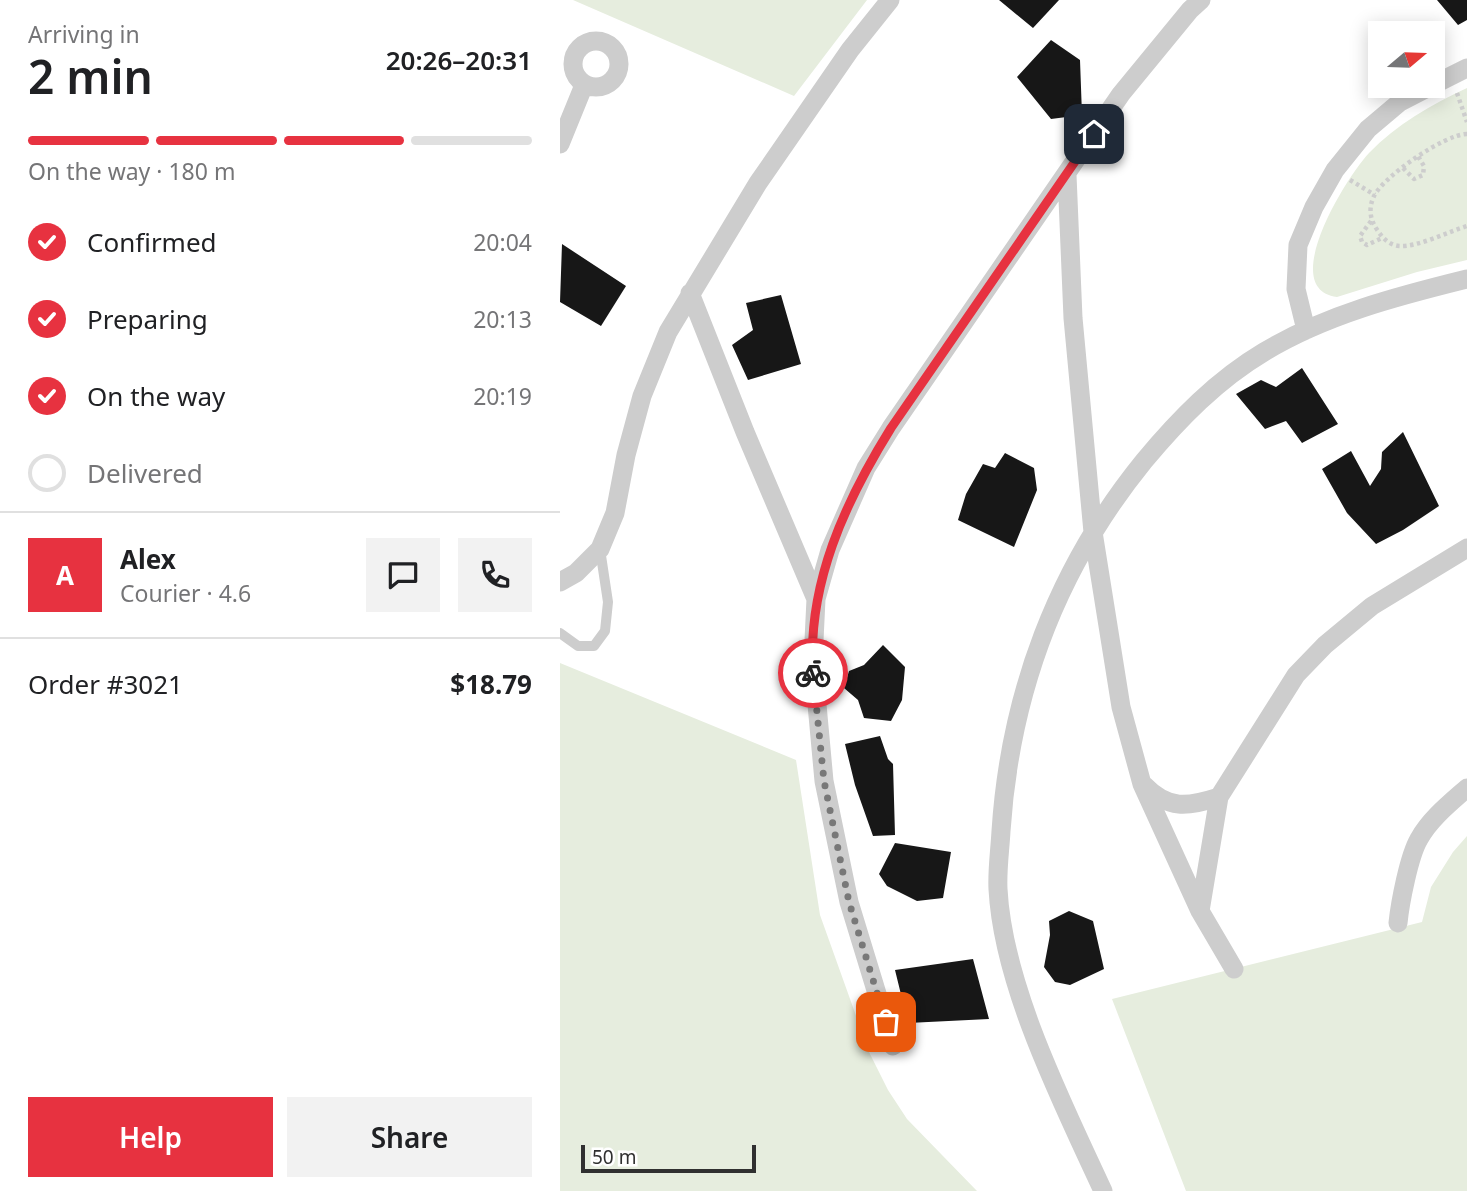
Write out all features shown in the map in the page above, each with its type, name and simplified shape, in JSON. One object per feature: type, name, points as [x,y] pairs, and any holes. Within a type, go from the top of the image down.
[{"type":"street","points":[[560,582],[576,573],[600,549],[615,513],[626,455],[642,396],[668,332],[758,183],[850,50],[890,0]]},
{"type":"street","points":[[893,1046],[849,902],[824,781],[813,661],[816,598],[830,550],[866,468],[891,428],[1121,94],[1193,3]]},
{"type":"street","points":[[560,145],[583,85]]},
{"type":"street","points":[[1306,330],[1296,289],[1298,245],[1314,207],[1335,170],[1368,129],[1408,98]]},
{"type":"street","points":[[1067,175],[1073,318],[1093,532],[1121,706],[1142,784],[1200,911],[1234,969]]},
{"type":"street","points":[[1103,1191],[1031,1026],[1007,950],[998,889],[1003,806],[1012,739],[1028,680],[1061,590],[1093,532],[1129,481],[1172,427],[1221,381],[1265,351],[1306,330],[1402,295],[1467,279]]},
{"type":"street","points":[[691,293],[750,444],[816,598]]},
{"type":"street","points":[[1200,911],[1219,797],[1296,676],[1325,645],[1372,606],[1467,548]]},
{"type":"street","points":[[1142,784],[1156,798],[1176,804],[1195,805],[1219,797]]},
{"type":"street","points":[[1398,923],[1401,901],[1418,840],[1445,806],[1467,788]]},
{"type":"lane","points":[[560,633],[578,646],[594,646],[605,631],[608,602],[600,549]]},
{"type":"path","points":[[1459,72],[1467,122]]},
{"type":"path","points":[[1467,134],[1435,145],[1418,156],[1374,195],[1370,210],[1371,221],[1382,238],[1399,246],[1467,226]]},
{"type":"path","points":[[1403,168],[1414,179],[1423,175],[1424,166],[1418,156]]},
{"type":"path","points":[[1371,221],[1360,236],[1362,242],[1367,245],[1382,238]]},
{"type":"green space","points":[[573,0],[867,0],[794,96]]},
{"type":"green space","points":[[1467,88],[1467,260],[1417,272],[1337,297],[1320,289],[1313,274],[1322,230],[1359,165],[1403,124]]},
{"type":"green space","points":[[560,663],[796,760],[820,915],[869,1052],[888,1090],[907,1119],[977,1191],[560,1191]]},
{"type":"green space","points":[[1467,836],[1467,1191],[1186,1191],[1112,999],[1422,922],[1431,887],[1453,852]]},
{"type":"building","points":[[999,0],[1059,0],[1033,28]]},
{"type":"building","points":[[1437,0],[1467,0],[1467,20],[1458,25]]},
{"type":"building","points":[[1051,40],[1080,60],[1082,115],[1051,119],[1017,77]]},
{"type":"building","points":[[562,244],[626,286],[601,326],[560,302]]},
{"type":"building","points":[[781,295],[801,364],[748,380],[732,345],[753,330],[746,303]]},
{"type":"building","points":[[1302,368],[1338,424],[1302,443],[1286,421],[1265,429],[1236,394],[1261,380],[1276,387]]},
{"type":"building","points":[[1403,432],[1439,506],[1376,544],[1347,513],[1322,469],[1351,451],[1370,486],[1381,469],[1382,452]]},
{"type":"building","points":[[1005,453],[1034,468],[1037,490],[1014,547],[958,520],[966,494],[983,464],[995,468]]},
{"type":"building","points":[[883,645],[905,667],[902,700],[891,721],[864,718],[858,700],[844,688],[849,671],[864,665]]},
{"type":"building","points":[[880,736],[888,759],[893,764],[895,835],[873,836],[855,785],[845,744]]},
{"type":"building","points":[[895,843],[951,852],[943,898],[917,901],[887,886],[879,874]]},
{"type":"building","points":[[1069,911],[1093,921],[1104,969],[1070,985],[1055,982],[1044,967],[1050,935],[1049,921]]},
{"type":"building","points":[[973,959],[989,1019],[908,1023],[895,970]]},
{"type":"way so far","points":[[813,673],[824,781],[849,902],[886,1022]]},
{"type":"route","points":[[813,673],[816,598],[830,550],[866,468],[1094,134]]}]
